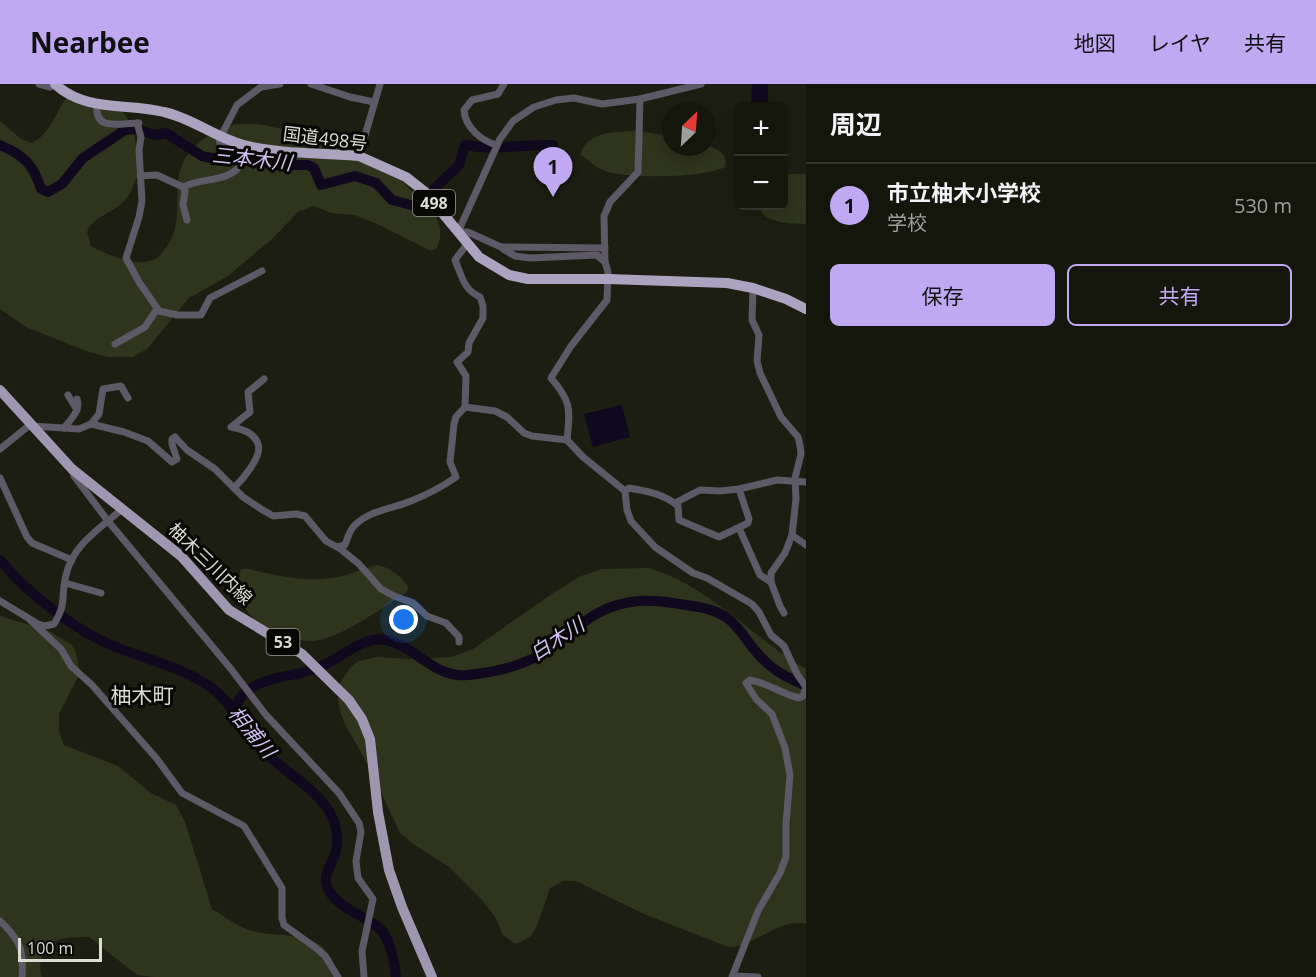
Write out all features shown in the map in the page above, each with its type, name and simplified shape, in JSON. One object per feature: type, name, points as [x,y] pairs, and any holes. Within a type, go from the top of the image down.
[{"type":"highway","name":"国道498号","points":[[55,85],[71,95],[97,104],[163,111],[243,145],[263,149],[359,156],[406,177],[425,192],[478,257],[509,275],[528,279],[727,283],[753,288],[786,299],[806,309]]},
{"type":"main road","name":"柚木三川内線","points":[[0,390],[72,469],[181,556],[229,610],[302,654],[349,700],[362,718],[370,740],[378,812],[389,870],[402,908],[432,977]]},
{"type":"street","points":[[39,84],[50,87],[55,85]]},
{"type":"street","points":[[183,187],[191,183],[229,176],[240,166],[241,153],[220,143],[219,135],[237,105],[260,86],[280,84]]},
{"type":"street","points":[[311,84],[374,102]]},
{"type":"street","points":[[359,156],[380,84]]},
{"type":"street","points":[[497,145],[486,142],[474,132],[464,117],[464,110],[472,100],[498,94],[504,84]]},
{"type":"street","points":[[605,262],[597,255],[530,258],[515,256],[468,232],[458,232],[497,145],[513,121],[534,107],[556,100],[574,98],[602,104],[640,99],[701,84]]},
{"type":"street","points":[[567,440],[570,410],[560,388],[551,378],[571,346],[608,300],[604,216],[610,202],[638,172],[640,99]]},
{"type":"street","points":[[97,104],[96,115],[105,124],[138,123],[141,137],[139,150],[142,201],[140,218],[126,258],[157,309],[177,315],[201,315],[210,298],[262,271]]},
{"type":"street","points":[[140,176],[157,174],[183,187],[185,191],[183,205],[187,220]]},
{"type":"street","points":[[338,547],[345,545],[353,526],[364,518],[411,501],[456,477],[450,462],[454,424],[456,417],[465,407],[466,376],[457,362],[468,352],[469,343],[483,318],[480,297],[470,292],[455,260],[467,244]]},
{"type":"street","points":[[501,247],[605,248]]},
{"type":"street","points":[[753,288],[752,320],[759,335],[757,361],[760,373],[781,417],[798,437],[801,454],[795,478],[792,535],[785,553],[771,573],[771,582],[784,613]]},
{"type":"street","points":[[115,344],[145,327],[157,309]]},
{"type":"street","points":[[234,488],[245,478],[255,462],[259,447],[247,431],[231,427],[250,412],[248,393],[264,379]]},
{"type":"street","points":[[0,449],[32,425],[79,429],[91,424],[99,414],[103,389],[121,386],[128,398]]},
{"type":"street","points":[[68,395],[77,410]]},
{"type":"street","points":[[64,428],[79,406],[77,399]]},
{"type":"street","points":[[465,407],[495,411],[507,417],[524,433],[532,436],[567,440],[583,457],[625,491],[631,521],[655,547],[693,573],[707,578],[752,604],[771,635],[783,646],[806,687],[803,696],[799,698],[789,696],[760,681],[750,680],[746,683],[756,699],[772,714],[785,748],[790,775],[786,857],[780,873],[758,911],[733,976],[758,977]]},
{"type":"street","points":[[91,424],[135,435],[148,441],[172,462],[177,459],[171,444],[175,437],[187,450],[215,469],[243,497],[273,516],[296,514],[305,516],[326,542],[338,547],[358,564],[381,589],[413,603],[427,616],[446,623],[455,630],[459,642]]},
{"type":"street","points":[[72,469],[74,476],[108,521],[231,669],[266,715],[339,793],[358,824],[361,832],[356,861],[358,878],[373,899],[362,951],[364,977]]},
{"type":"street","points":[[0,478],[27,537],[32,543],[72,560]]},
{"type":"street","points":[[675,503],[700,490],[739,489],[777,480],[806,482]]},
{"type":"street","points":[[625,491],[629,489],[648,491],[669,499],[678,506],[679,520],[719,537],[746,526],[749,519],[739,489]]},
{"type":"street","points":[[0,601],[30,620],[45,626],[54,624],[63,609],[66,575],[77,549],[122,509]]},
{"type":"street","points":[[739,528],[760,575],[771,582]]},
{"type":"street","points":[[792,535],[806,545]]},
{"type":"street","points":[[65,583],[101,592]]},
{"type":"street","points":[[30,620],[61,649],[70,666],[92,685],[150,750],[182,793],[243,826],[282,888],[284,925],[325,956],[338,977]]},
{"type":"street","points":[[0,921],[15,935],[20,945],[22,977]]},
{"type":"green space","points":[[67,97],[97,102],[119,109],[132,125],[137,169],[132,190],[125,200],[94,222],[87,232],[91,246],[106,253],[135,262],[152,260],[159,256],[169,244],[174,232],[177,219],[178,180],[186,157],[211,134],[229,126],[241,124],[282,129],[370,158],[381,164],[401,180],[434,214],[440,229],[437,248],[431,251],[375,223],[354,215],[331,213],[314,206],[298,212],[273,238],[228,276],[189,298],[147,349],[133,357],[108,357],[86,351],[26,327],[0,309],[0,121],[21,139],[32,143],[44,134]]},
{"type":"green space","points":[[637,131],[662,135],[662,156],[716,156],[716,149],[724,155],[725,167],[715,171],[687,175],[653,176],[612,173],[595,166],[580,154],[590,140],[612,132]]},
{"type":"green space","points":[[788,174],[806,174],[806,224],[783,222],[763,214],[760,210],[788,210]]},
{"type":"green space","points":[[378,565],[399,576],[408,587],[407,592],[360,623],[320,640],[300,640],[267,629],[251,616],[239,594],[238,582],[241,569],[296,578],[318,579],[342,576]]},
{"type":"green space","points":[[649,568],[691,587],[806,669],[806,924],[786,925],[747,943],[728,947],[644,914],[576,881],[563,881],[550,888],[537,926],[531,936],[519,943],[514,943],[503,935],[495,917],[483,901],[448,866],[400,833],[370,769],[345,724],[338,696],[340,683],[358,661],[378,657],[407,659],[451,657],[473,649],[581,576],[602,569]]},
{"type":"green space","points":[[0,616],[49,631],[72,645],[80,673],[59,714],[59,731],[64,745],[118,766],[151,793],[176,805],[185,822],[212,909],[237,925],[248,929],[267,934],[294,936],[317,943],[326,950],[333,961],[338,977],[154,977],[137,975],[89,937],[69,938],[51,943],[41,960],[42,977],[0,977]]},
{"type":"shaded area","points":[[752,84],[768,84],[768,102],[751,102]]},
{"type":"shaded area","points":[[622,405],[630,437],[593,447],[584,414]]},
{"type":"waterway","name":"三本木川","points":[[0,145],[26,161],[35,173],[41,189],[48,192],[62,184],[83,158],[125,130],[135,129],[155,135],[166,133],[202,156],[239,158],[278,165],[308,165],[314,168],[321,185],[355,176],[376,183],[392,200],[411,205],[419,205],[426,201]]},
{"type":"waterway","name":"三本木川","points":[[434,189],[459,165],[465,145],[477,147],[553,145]]},
{"type":"waterway","name":"相浦川","points":[[0,560],[37,597],[82,630],[111,645],[181,671],[213,689],[230,706],[266,753],[316,795],[329,811],[337,836],[336,851],[326,879],[328,889],[338,902],[372,922],[382,931],[391,950],[396,977]]},
{"type":"waterway","name":"白木川","points":[[234,709],[242,696],[262,682],[320,667],[369,641],[377,639],[396,643],[445,672],[456,675],[485,673],[526,662],[547,651],[602,611],[639,601],[699,607],[723,615],[731,621],[771,667],[806,686]]},
{"type":"place","name":"市立柚木小学校","points":[[553,197]]},
{"type":"district","name":"柚木町","points":[[142,696]]}]
